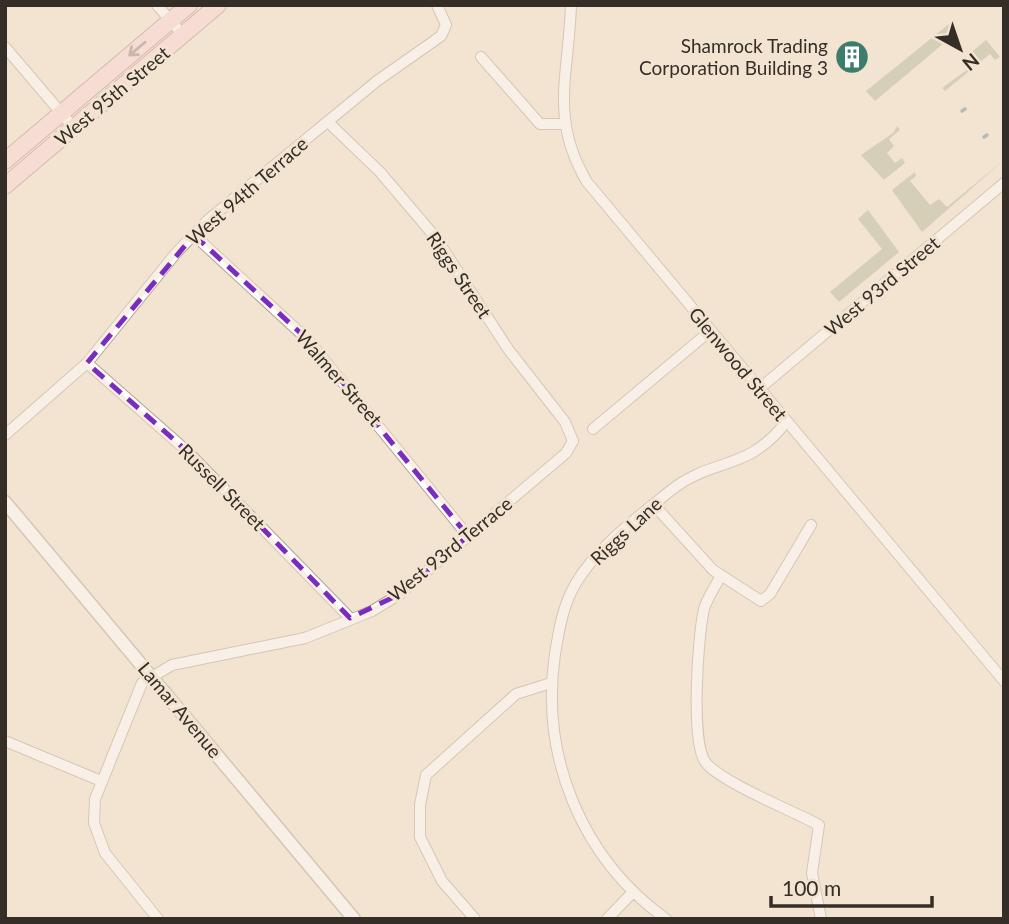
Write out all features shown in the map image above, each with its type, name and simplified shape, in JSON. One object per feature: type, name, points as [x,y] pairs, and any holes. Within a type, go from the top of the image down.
[{"type":"main road","name":"West 95th Street","points":[[5,161],[189,5]]},
{"type":"main road","name":"West 95th Street","points":[[5,186],[218,5]]},
{"type":"street","points":[[157,5],[183,35]]},
{"type":"street","name":"West 94th Terrace","points":[[5,435],[87,363],[194,235],[328,122],[441,36],[446,24],[437,5]]},
{"type":"street","name":"Glenwood Street","points":[[571,5],[564,124],[569,149],[587,182],[1004,681]]},
{"type":"street","points":[[5,47],[74,128]]},
{"type":"street","points":[[481,57],[540,124],[564,124]]},
{"type":"street","name":"Riggs Street","points":[[328,122],[386,179],[436,239],[508,349],[565,422],[573,441]]},
{"type":"street","name":"West 93rd Street","points":[[760,389],[1004,183]]},
{"type":"street","name":"Walmer Street","points":[[194,235],[313,345],[468,536]]},
{"type":"street","points":[[593,429],[710,331]]},
{"type":"street","name":"Russell Street","points":[[87,363],[188,452],[350,618]]},
{"type":"street","name":"Riggs Lane","points":[[666,919],[633,892],[605,860],[572,801],[555,745],[551,683],[559,624],[575,585],[601,551],[654,505],[691,478],[754,454],[772,440],[786,422]]},
{"type":"street","name":"West 93rd Terrace","points":[[152,676],[172,665],[305,638],[372,611],[400,594],[566,453],[573,441]]},
{"type":"street","name":"Lamar Avenue","points":[[5,502],[354,919]]},
{"type":"street","points":[[654,505],[693,551],[721,575],[761,601],[770,594],[811,525]]},
{"type":"street","points":[[721,575],[705,608],[695,719],[698,747],[706,763],[725,777],[819,825],[812,873],[821,919]]},
{"type":"street","points":[[152,676],[142,683],[134,696],[101,781],[94,811],[98,840],[113,865],[159,919]]},
{"type":"street","points":[[475,919],[442,881],[420,837],[420,805],[426,775],[516,694],[551,683]]},
{"type":"street","points":[[5,741],[101,781]]},
{"type":"street","points":[[607,919],[633,892]]},
{"type":"highlighted area","points":[[194,235],[308,340],[468,536],[400,594],[350,618],[188,452],[87,363]]},
{"type":"green space","points":[[949,24],[956,33],[875,101],[866,91]]},
{"type":"green space","points":[[986,40],[1000,57],[995,60],[990,54],[945,91],[942,88],[975,64],[969,54]]},
{"type":"green space","points":[[897,126],[900,130],[889,139],[894,146],[887,153],[895,163],[902,158],[905,163],[884,180],[861,155],[893,133]]},
{"type":"green space","points":[[1004,160],[922,232],[892,190],[915,172],[916,176],[910,181],[930,205],[939,199],[947,207]]},
{"type":"green space","points":[[868,210],[899,252],[839,302],[830,292],[882,249],[858,219]]},
{"type":"place","name":"Shamrock Trading Corporation Building 3","points":[[852,57]]}]
